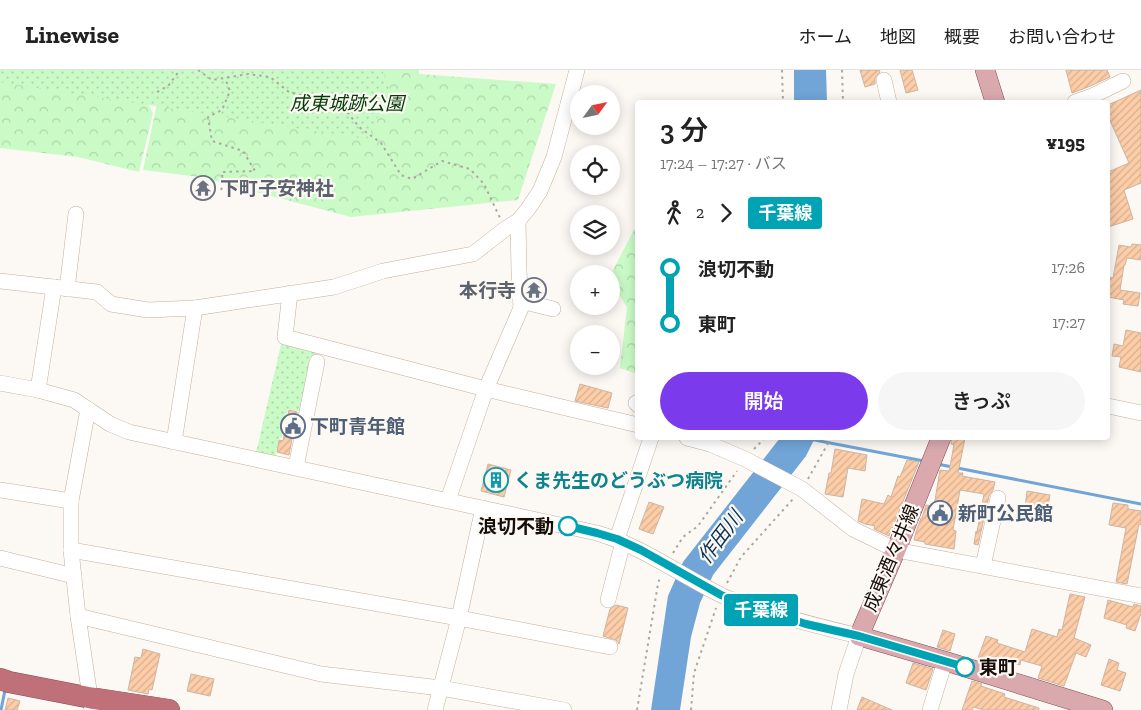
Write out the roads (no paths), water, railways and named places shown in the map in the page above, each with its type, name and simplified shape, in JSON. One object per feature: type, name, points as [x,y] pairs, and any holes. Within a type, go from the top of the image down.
[{"type":"highway","points":[[0,679],[92,704],[169,710]]},
{"type":"main road","points":[[985,70],[994,100]]},
{"type":"main road","name":"成東酒々井線","points":[[940,440],[859,636],[945,660],[1103,710]]},
{"type":"street","points":[[0,281],[57,290],[97,292],[111,304],[148,310],[196,308],[334,287],[382,271],[473,254],[528,209],[540,190],[554,157],[577,70]]},
{"type":"street","points":[[884,80],[889,100]]},
{"type":"street","points":[[1080,100],[1123,80]]},
{"type":"street","points":[[38,390],[57,290],[76,214]]},
{"type":"street","points":[[448,500],[486,389],[521,308],[518,270],[510,222]]},
{"type":"street","points":[[290,293],[285,337],[486,389],[635,424]]},
{"type":"street","points":[[521,301],[553,309]]},
{"type":"street","points":[[174,442],[196,308]]},
{"type":"street","points":[[296,467],[317,362]]},
{"type":"street","points":[[0,383],[38,390],[74,400],[110,424],[129,432],[597,533],[620,541],[721,595],[806,624],[859,636],[846,674],[839,710]]},
{"type":"street","points":[[1110,406],[1141,413]]},
{"type":"street","points":[[88,409],[71,502],[71,550],[78,616],[92,704]]},
{"type":"street","points":[[608,600],[620,541],[650,440]]},
{"type":"street","points":[[695,440],[710,444],[745,459],[802,489],[853,528],[896,550],[1141,596]]},
{"type":"street","points":[[0,490],[71,502]]},
{"type":"street","points":[[983,566],[998,498]]},
{"type":"street","points":[[435,710],[459,618],[483,508]]},
{"type":"street","points":[[71,550],[459,618],[610,647]]},
{"type":"street","points":[[0,558],[74,576]]},
{"type":"street","points":[[78,616],[320,674],[441,688],[564,710]]},
{"type":"street","points":[[930,710],[945,660]]},
{"type":"water","points":[[794,70],[826,70],[827,100],[794,100]]},
{"type":"water","name":"作田川","points":[[778,440],[814,440],[806,456],[713,575],[700,603],[691,637],[680,710],[651,710],[668,596],[683,562]]},
{"type":"waterway","points":[[814,440],[924,461]]},
{"type":"waterway","points":[[937,464],[1141,504]]},
{"type":"waterway","points":[[1,710],[5,690]]},
{"type":"place","name":"下町子安神社","points":[[203,188]]},
{"type":"place","name":"本行寺","points":[[534,290]]},
{"type":"place","name":"下町青年館","points":[[293,426]]},
{"type":"place","name":"くま先生のどうぶつ病院","points":[[496,480]]},
{"type":"place","name":"新町公民館","points":[[940,513]]},
{"type":"place","name":"浪切不動","points":[[568,526]]},
{"type":"place","name":"東町","points":[[965,667]]},
{"type":"park label","name":"成東城跡公園","points":[[347,103]]}]
